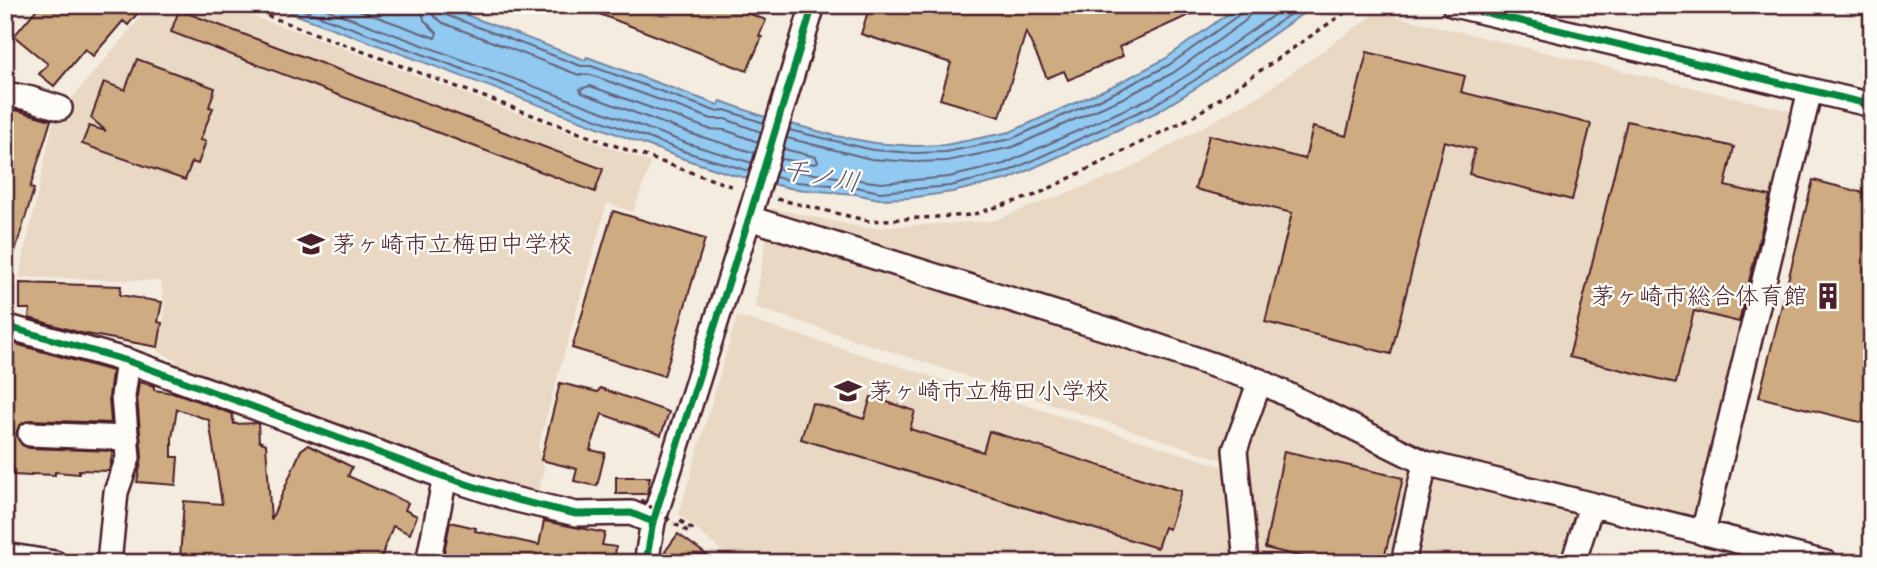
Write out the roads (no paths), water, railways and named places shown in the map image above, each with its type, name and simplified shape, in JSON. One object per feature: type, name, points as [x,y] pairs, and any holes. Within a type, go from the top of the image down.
[{"type":"street","points":[[646,563],[664,522],[749,218],[813,5]]},
{"type":"street","points":[[1454,5],[1872,105]]},
{"type":"street","points":[[1703,534],[1810,90]]},
{"type":"street","points":[[5,94],[28,97],[60,108]]},
{"type":"street","points":[[749,218],[1103,328],[1260,381],[1425,463],[1826,563]]},
{"type":"street","points":[[5,326],[128,361],[445,477],[513,499],[576,514],[631,513],[664,522]]},
{"type":"street","points":[[109,563],[116,492],[128,458],[123,396],[128,361]]},
{"type":"street","points":[[1250,562],[1236,450],[1260,381]]},
{"type":"street","points":[[30,433],[127,438]]},
{"type":"street","points":[[1403,563],[1425,463]]},
{"type":"street","points":[[428,563],[445,477]]},
{"type":"street","points":[[1573,563],[1591,506]]},
{"type":"street","points":[[5,555],[55,563]]},
{"type":"water","name":"千ノ川","points":[[270,5],[440,5],[585,60],[587,57],[718,105],[721,101],[762,116],[836,136],[914,146],[945,145],[1010,132],[1117,84],[1165,59],[1240,5],[1315,5],[1157,112],[1009,179],[952,192],[879,199],[855,194],[794,189],[734,175],[684,159]]},
{"type":"place","name":"茅ヶ崎市立梅田中学校","points":[[311,244]]},
{"type":"place","name":"茅ヶ崎市総合体育館","points":[[1828,296]]},
{"type":"place","name":"茅ヶ崎市立梅田小学校","points":[[848,391]]}]
